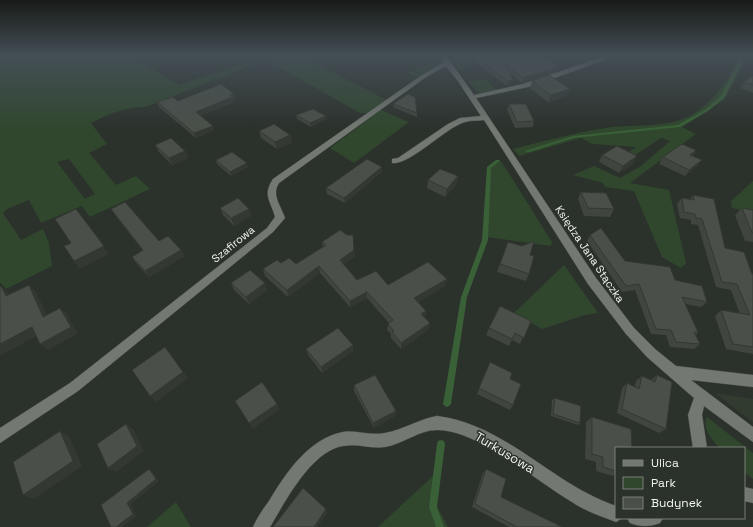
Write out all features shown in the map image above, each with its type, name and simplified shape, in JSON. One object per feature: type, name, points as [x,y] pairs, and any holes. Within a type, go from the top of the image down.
[{"type":"street","name":"Szafirowa","points":[[0,436],[74,387],[270,230],[280,218],[270,193],[271,187],[276,181],[419,80]]},
{"type":"street","name":"Księdza Jana Stączka","points":[[459,80],[611,308],[630,331],[701,396],[753,435]]},
{"type":"street","points":[[472,97],[506,92],[544,80]]},
{"type":"street","points":[[395,162],[463,120],[486,118]]},
{"type":"street","points":[[674,372],[753,381]]},
{"type":"street","points":[[700,447],[695,415],[701,396]]},
{"type":"street","name":"Turkusowa","points":[[261,527],[295,475],[326,445],[343,439],[380,441],[401,436],[436,423],[455,426],[479,435],[573,495],[601,509],[615,514]]},
{"type":"street","points":[[642,519],[652,519]]},
{"type":"shaded area","points":[[715,393],[753,399],[753,422]]},
{"type":"green space","points":[[0,80],[170,80],[179,85],[195,80],[216,80],[145,107],[123,110],[91,123],[107,144],[89,153],[116,185],[136,176],[150,189],[90,217],[82,206],[41,223],[29,200],[7,209],[3,213],[21,240],[43,229],[49,243],[52,266],[6,289],[0,282]],"holes":[[[69,159],[95,194],[85,199],[57,162]]]},
{"type":"green space","points":[[301,80],[347,80],[387,100],[367,113],[360,113]]},
{"type":"green space","points":[[487,80],[497,91],[478,93],[468,81]]},
{"type":"green space","points":[[727,80],[735,80],[724,100],[682,127],[696,134],[630,183],[669,190],[686,263],[681,268],[662,257],[634,191],[605,187],[603,183],[573,175],[594,166],[620,178],[641,166],[670,141],[661,138],[629,159],[624,155],[636,147],[592,144],[581,138],[519,156],[513,149],[593,130],[662,124],[680,120],[700,110]]},
{"type":"green space","points":[[381,110],[409,122],[354,163],[330,148]]},
{"type":"green space","points":[[501,161],[552,242],[551,246],[487,237],[490,168]]},
{"type":"green space","points":[[753,181],[753,213],[732,208],[731,201]]},
{"type":"green space","points":[[564,265],[598,313],[585,315],[542,329],[514,313]]},
{"type":"green space","points":[[707,417],[753,453],[753,479],[745,473],[745,447],[718,447],[707,430]]},
{"type":"green space","points":[[435,474],[435,503],[448,527],[378,527]]},
{"type":"green space","points":[[176,502],[191,527],[147,527]]},
{"type":"building","points":[[556,80],[570,89],[551,95],[532,81]]},
{"type":"building","points":[[748,80],[753,80],[753,85],[744,82]]},
{"type":"building","points":[[221,84],[234,94],[230,95],[232,97],[196,112],[213,126],[194,133],[157,102],[173,97],[178,101]]},
{"type":"building","points":[[408,94],[415,97],[417,113],[393,104]]},
{"type":"building","points":[[509,104],[526,104],[534,121],[517,122]]},
{"type":"building","points":[[313,109],[326,116],[310,123],[296,115]]},
{"type":"building","points":[[274,124],[290,135],[275,142],[259,131]]},
{"type":"building","points":[[171,138],[185,151],[169,158],[155,145]]},
{"type":"building","points":[[682,144],[696,150],[690,155],[702,160],[689,170],[663,157]]},
{"type":"building","points":[[617,146],[637,156],[623,166],[602,155]]},
{"type":"building","points":[[232,152],[247,163],[230,172],[216,160]]},
{"type":"building","points":[[367,159],[382,167],[344,198],[326,188]]},
{"type":"building","points":[[440,169],[458,176],[447,189],[428,180]]},
{"type":"building","points":[[581,192],[606,193],[614,209],[588,208]]},
{"type":"building","points":[[693,195],[714,199],[725,248],[744,252],[753,274],[753,347],[733,344],[721,310],[750,315],[737,284],[722,282],[702,219],[696,218],[695,214],[684,212],[682,198],[694,200]]},
{"type":"building","points":[[238,198],[249,209],[231,218],[220,208]]},
{"type":"building","points":[[125,202],[159,241],[168,236],[181,250],[145,271],[132,257],[143,250],[111,209]]},
{"type":"building","points":[[742,208],[753,210],[753,233],[752,233]]},
{"type":"building","points":[[76,209],[104,246],[74,261],[64,246],[71,243],[55,219]]},
{"type":"building","points":[[601,228],[625,261],[670,267],[675,280],[702,286],[707,302],[682,297],[698,332],[694,332],[700,344],[676,342],[671,330],[656,329],[639,284],[626,286],[590,235]]},
{"type":"building","points":[[340,230],[347,235],[353,235],[354,250],[340,260],[357,280],[376,271],[388,285],[428,262],[447,279],[414,298],[426,311],[421,314],[430,323],[401,343],[392,332],[394,331],[388,324],[393,320],[367,292],[350,301],[319,266],[287,290],[263,269],[277,260],[281,263],[289,258],[296,264],[326,245],[322,242]]},
{"type":"building","points":[[534,241],[530,255],[534,256],[529,274],[500,264],[508,242],[522,246]]},
{"type":"building","points":[[250,270],[265,283],[246,297],[231,283]]},
{"type":"building","points":[[29,285],[43,317],[60,308],[71,327],[40,344],[32,327],[0,344],[0,287],[1,286],[6,296]]},
{"type":"building","points":[[500,306],[531,321],[524,338],[515,333],[512,339],[489,328]]},
{"type":"building","points":[[338,328],[353,345],[321,367],[306,349]]},
{"type":"building","points":[[165,347],[183,372],[150,396],[132,370]]},
{"type":"building","points":[[490,362],[512,373],[510,379],[521,384],[513,405],[479,388]]},
{"type":"building","points":[[375,375],[396,411],[373,423],[354,385]]},
{"type":"building","points":[[657,375],[672,382],[666,429],[622,409],[627,383],[639,389],[642,376],[655,382]]},
{"type":"building","points":[[262,382],[277,404],[249,423],[235,401]]},
{"type":"building","points":[[555,398],[581,406],[580,423],[553,414]]},
{"type":"building","points":[[592,417],[631,429],[632,447],[615,447],[615,471],[603,467],[603,457],[592,454]]},
{"type":"building","points":[[126,424],[137,446],[108,468],[97,444]]},
{"type":"building","points":[[60,431],[73,461],[23,495],[13,462]]},
{"type":"building","points":[[149,469],[156,479],[127,503],[133,514],[116,527],[111,527],[101,505]]},
{"type":"building","points":[[486,469],[506,479],[501,497],[562,527],[517,527],[475,504]]},
{"type":"building","points":[[303,488],[326,509],[314,527],[273,527]]},
{"type":"waterway","points":[[527,151],[573,137],[679,126],[707,110],[723,97],[732,80]]},
{"type":"waterway","points":[[447,404],[464,297],[485,240],[489,167],[498,161]]},
{"type":"waterway","points":[[440,527],[433,507],[441,444]]}]
